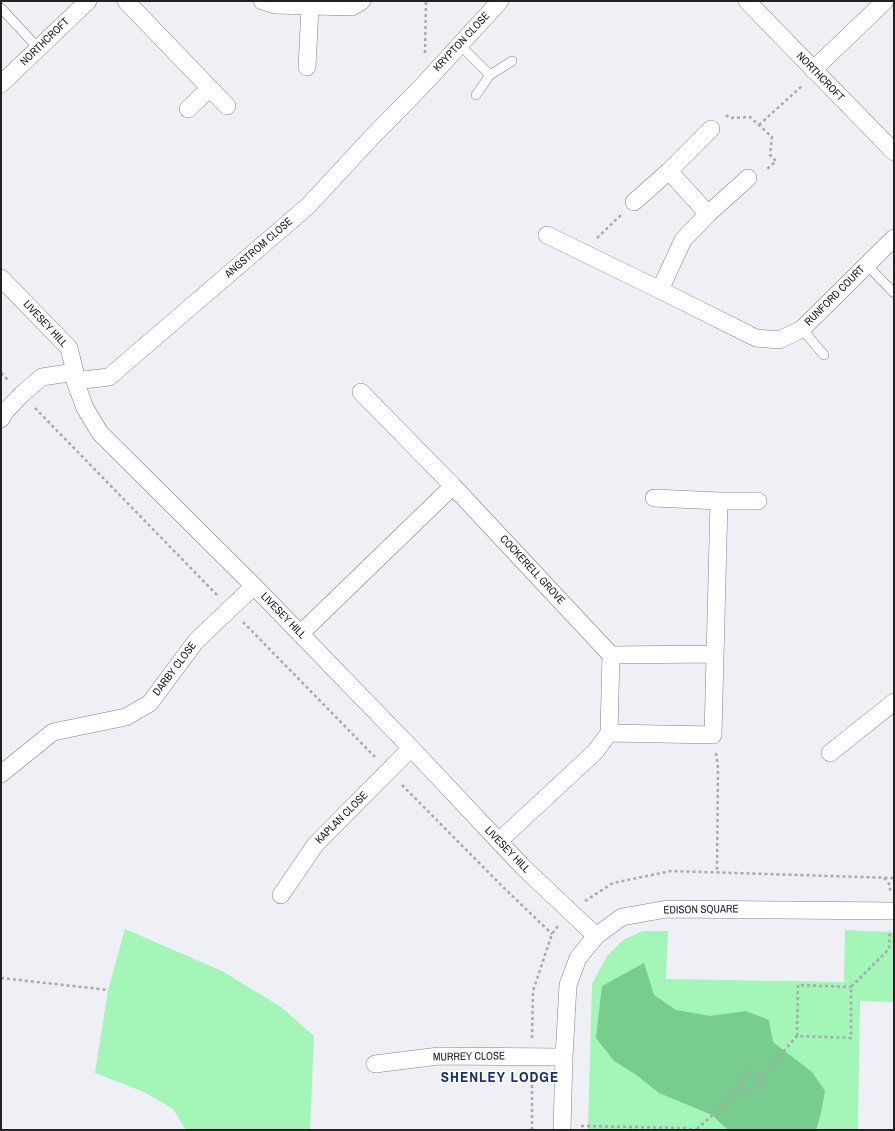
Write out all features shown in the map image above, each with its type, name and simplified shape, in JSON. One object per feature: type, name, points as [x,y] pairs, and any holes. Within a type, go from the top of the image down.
[{"type":"street","name":"NORTHCROFT","points":[[1,84],[88,1]]},
{"type":"street","points":[[126,1],[227,106]]},
{"type":"street","points":[[262,1],[275,5],[352,8],[362,1]]},
{"type":"street","name":"KRYPTON CLOSE","points":[[424,84],[500,1]]},
{"type":"street","name":"NORTHCROFT","points":[[747,1],[894,152]]},
{"type":"street","points":[[815,72],[885,1]]},
{"type":"street","points":[[307,67],[310,7]]},
{"type":"street","name":"ANGSTROM CLOSE","points":[[1,419],[4,413],[22,394],[42,376],[109,377],[308,206],[424,84]]},
{"type":"street","points":[[188,109],[210,88]]},
{"type":"street","points":[[634,202],[711,129]]},
{"type":"street","points":[[668,171],[708,214]]},
{"type":"street","points":[[660,290],[683,240],[708,214],[748,178]]},
{"type":"street","name":"RUNFORD COURT","points":[[547,235],[756,338],[779,340],[802,329],[894,238]]},
{"type":"street","name":"LIVESEY HILL","points":[[1,278],[69,348],[75,376],[85,408],[100,433],[254,586],[412,748],[498,841],[596,936]]},
{"type":"street","name":"COCKERELL GROVE","points":[[361,392],[453,486],[611,654]]},
{"type":"street","points":[[300,634],[453,486]]},
{"type":"street","points":[[654,498],[758,501]]},
{"type":"street","points":[[609,733],[713,735],[719,501]]},
{"type":"street","name":"DARBY CLOSE","points":[[1,774],[53,732],[126,717],[150,702],[196,641],[254,586]]},
{"type":"street","points":[[498,841],[595,752],[609,733],[611,654],[714,654]]},
{"type":"street","points":[[830,753],[894,702]]},
{"type":"street","name":"KAPLAN CLOSE","points":[[281,895],[314,845],[412,748]]},
{"type":"street","name":"EDISON SQUARE","points":[[569,1128],[564,1057],[568,985],[578,958],[596,936],[622,917],[667,909],[892,910]]},
{"type":"street","name":"MURREY CLOSE","points":[[375,1064],[439,1056],[564,1057]]},
{"type":"lane","points":[[1,8],[38,48]]},
{"type":"lane","points":[[460,45],[490,75]]},
{"type":"lane","points":[[476,95],[490,75],[512,61]]},
{"type":"lane","points":[[867,265],[894,293]]},
{"type":"lane","points":[[802,329],[824,355]]},
{"type":"path","points":[[424,84],[426,1]]},
{"type":"path","points":[[759,125],[815,72]]},
{"type":"path","points":[[711,129],[715,120],[724,113],[730,118],[750,117],[772,137],[770,155],[776,161],[760,176],[748,178]]},
{"type":"path","points":[[582,252],[634,202]]},
{"type":"path","points":[[1,373],[389,772],[503,887],[552,934]]},
{"type":"path","points":[[713,735],[718,768],[717,872]]},
{"type":"path","points":[[544,955],[552,934],[570,912],[613,883],[671,871],[894,878]]},
{"type":"path","points":[[797,1036],[851,1038],[851,987],[889,948],[892,910],[890,885],[884,878]]},
{"type":"path","points":[[1,978],[108,990]]},
{"type":"path","points":[[742,1086],[751,1091],[760,1085],[761,1076],[797,1036],[798,985],[851,987]]},
{"type":"path","points":[[742,1086],[742,1076],[751,1071],[761,1076]]},
{"type":"path","points":[[569,1128],[685,1128],[698,1130],[727,1102],[733,1092],[742,1086]]},
{"type":"green space","points":[[125,929],[222,971],[281,1007],[314,1036],[310,1130],[186,1130],[173,1109],[144,1092],[95,1073],[108,990]]},
{"type":"green space","points":[[845,930],[894,932],[894,1002],[860,1001],[858,1130],[588,1130],[592,984],[607,956],[623,940],[643,931],[668,931],[666,979],[844,982]]},
{"type":"green space","points":[[644,963],[654,995],[676,1010],[710,1016],[746,1011],[769,1020],[773,1042],[812,1072],[825,1091],[816,1130],[728,1130],[712,1115],[659,1093],[635,1074],[614,1061],[596,1038],[602,986]]},
{"type":"district","name":"SHENLEY LODGE","points":[[500,1078]]}]
